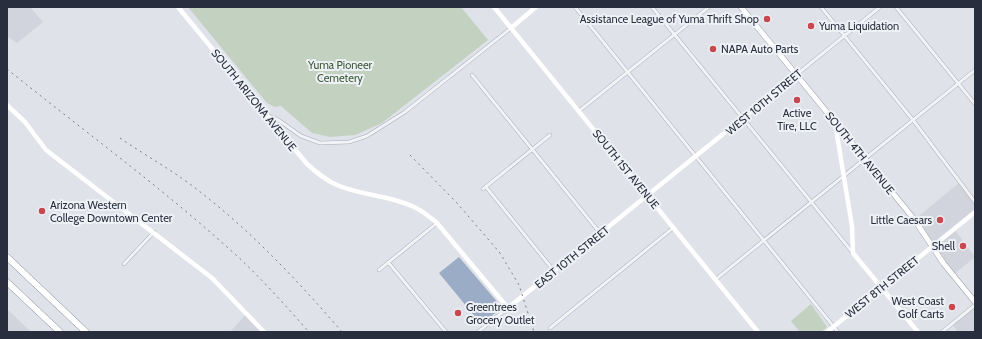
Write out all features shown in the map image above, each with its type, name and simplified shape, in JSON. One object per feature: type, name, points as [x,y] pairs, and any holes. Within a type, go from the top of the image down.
[{"type":"highway","points":[[7,257],[86,332]]},
{"type":"highway","points":[[7,282],[60,332]]},
{"type":"main road","name":"SOUTH 4TH AVENUE","points":[[741,7],[914,219],[933,247],[975,302]]},
{"type":"street","name":"SOUTH ARIZONA AVENUE","points":[[178,7],[307,164],[324,179],[337,186],[414,207],[437,223],[508,308]]},
{"type":"street","name":"SOUTH 1ST AVENUE","points":[[494,7],[758,332]]},
{"type":"street","points":[[267,116],[277,119],[301,136],[320,143],[349,142],[367,136],[405,112],[536,7]]},
{"type":"street","points":[[575,7],[838,332]]},
{"type":"street","points":[[652,7],[918,332]]},
{"type":"street","points":[[579,112],[709,7]]},
{"type":"street","points":[[821,7],[913,120],[975,202]]},
{"type":"street","name":"WEST 10TH STREET","points":[[648,196],[880,7]]},
{"type":"street","points":[[896,7],[975,104]]},
{"type":"street","points":[[716,279],[975,70]]},
{"type":"street","points":[[472,75],[600,233]]},
{"type":"street","points":[[7,105],[20,116],[46,150],[215,280],[264,332]]},
{"type":"street","points":[[835,123],[852,226],[853,253]]},
{"type":"street","points":[[550,135],[485,188],[554,271]]},
{"type":"street","name":"EAST 10TH STREET","points":[[478,332],[648,196]]},
{"type":"street","name":"WEST 8TH STREET","points":[[827,332],[975,212]]},
{"type":"street","points":[[379,270],[437,223]]},
{"type":"street","points":[[550,328],[673,228]]},
{"type":"street","points":[[124,264],[154,232]]},
{"type":"street","points":[[388,262],[446,332]]},
{"type":"street","points":[[942,332],[975,305]]},
{"type":"shaded area","points":[[7,7],[30,7],[43,22],[17,43],[7,36]]},
{"type":"shaded area","points":[[960,182],[975,202],[975,212],[954,229],[975,257],[953,275],[914,220]]},
{"type":"shaded area","points":[[975,305],[975,332],[958,332],[952,324]]},
{"type":"shaded area","points":[[7,309],[28,329],[32,332],[7,332]]},
{"type":"shaded area","points":[[246,314],[264,332],[230,332]]},
{"type":"green space","name":"Yuma Pioneer Cemetery","points":[[188,7],[461,7],[488,40],[382,123],[355,135],[330,137],[312,133],[281,106],[275,107],[267,103]]},
{"type":"green space","points":[[811,304],[827,327],[821,332],[800,332],[791,321]]},
{"type":"water","points":[[459,257],[499,304],[498,311],[481,324],[439,273]]},
{"type":"railway","points":[[7,69],[146,179],[238,257],[270,288],[309,332]]},
{"type":"railway","points":[[120,138],[170,170],[238,223],[309,294],[342,332]]},
{"type":"railway","points":[[410,155],[457,203],[500,253],[519,285],[534,332]]},
{"type":"place","name":"Assistance League of Yuma Thrift Shop","points":[[767,19]]},
{"type":"place","name":"Yuma Liquidation","points":[[811,26]]},
{"type":"place","name":"NAPA Auto Parts","points":[[713,49]]},
{"type":"place","name":"Active Tire, LLC","points":[[797,100]]},
{"type":"place","name":"Arizona Western College Downtown Center","points":[[42,211]]},
{"type":"place","name":"Little Caesars","points":[[940,220]]},
{"type":"place","name":"Shell","points":[[963,246]]},
{"type":"place","name":"West Coast Golf Carts","points":[[952,307]]},
{"type":"place","name":"Greentrees Grocery Outlet","points":[[458,313]]}]
